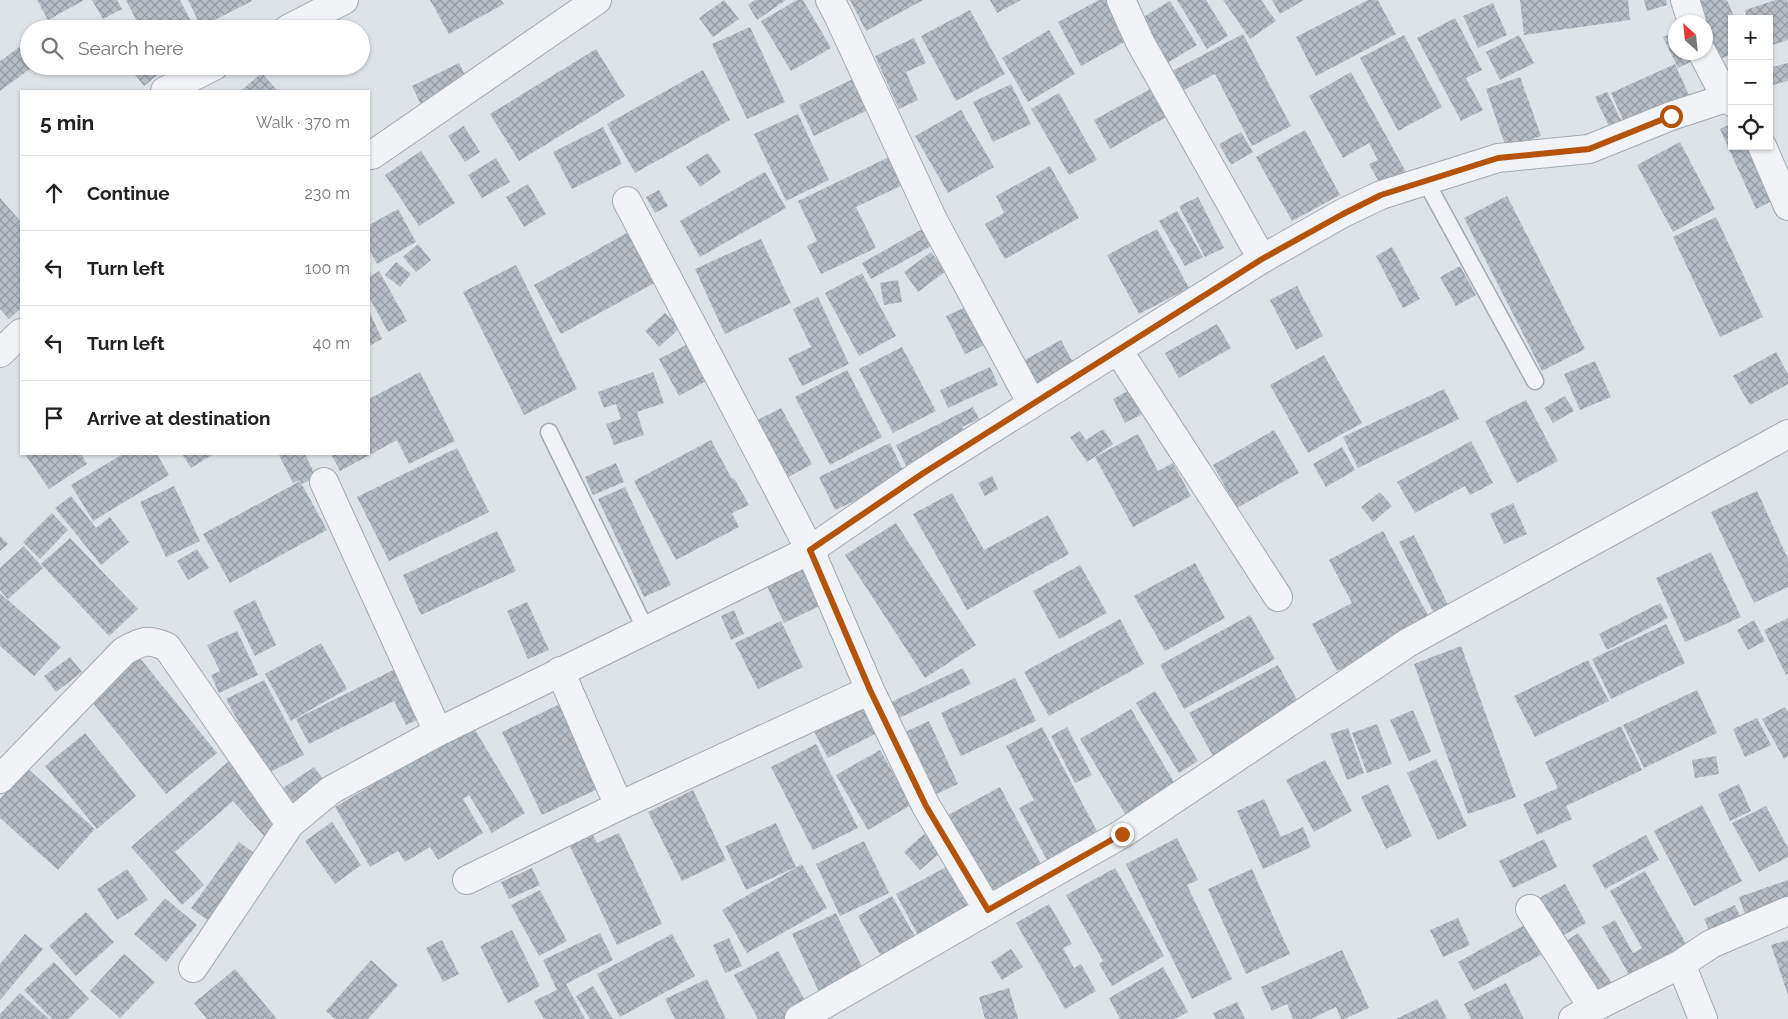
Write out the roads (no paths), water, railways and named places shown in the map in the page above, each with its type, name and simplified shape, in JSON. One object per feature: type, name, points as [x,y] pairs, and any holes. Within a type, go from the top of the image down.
[{"type":"street","points":[[305,20],[344,0]]},
{"type":"street","points":[[372,155],[597,0]]},
{"type":"street","points":[[830,0],[933,220],[1032,404]]},
{"type":"street","points":[[1121,0],[1140,42],[1262,259]]},
{"type":"street","points":[[1685,0],[1690,15]]},
{"type":"street","points":[[1706,60],[1728,98]]},
{"type":"street","points":[[167,90],[196,75]]},
{"type":"street","points":[[193,968],[290,824],[331,790],[438,732],[810,550],[922,474],[1262,259],[1381,195],[1425,180],[1498,158],[1589,149],[1671,116],[1728,100]]},
{"type":"street","points":[[1764,150],[1788,206]]},
{"type":"street","points":[[627,201],[810,550],[870,690],[926,806],[988,910]]},
{"type":"street","points":[[0,353],[20,334]]},
{"type":"street","points":[[1118,350],[1278,597]]},
{"type":"street","points":[[799,1019],[1122,834],[1409,642],[1788,434]]},
{"type":"street","points":[[324,482],[438,732]]},
{"type":"street","points":[[0,779],[124,651],[140,642],[153,640],[167,647],[290,824]]},
{"type":"street","points":[[560,671],[619,806]]},
{"type":"street","points":[[467,880],[619,806],[870,690]]},
{"type":"street","points":[[1530,909],[1583,1013],[1681,964],[1711,944],[1788,912]]},
{"type":"street","points":[[1681,964],[1703,1019]]},
{"type":"lane","points":[[1425,180],[1535,381]]},
{"type":"lane","points":[[549,432],[646,630]]}]
